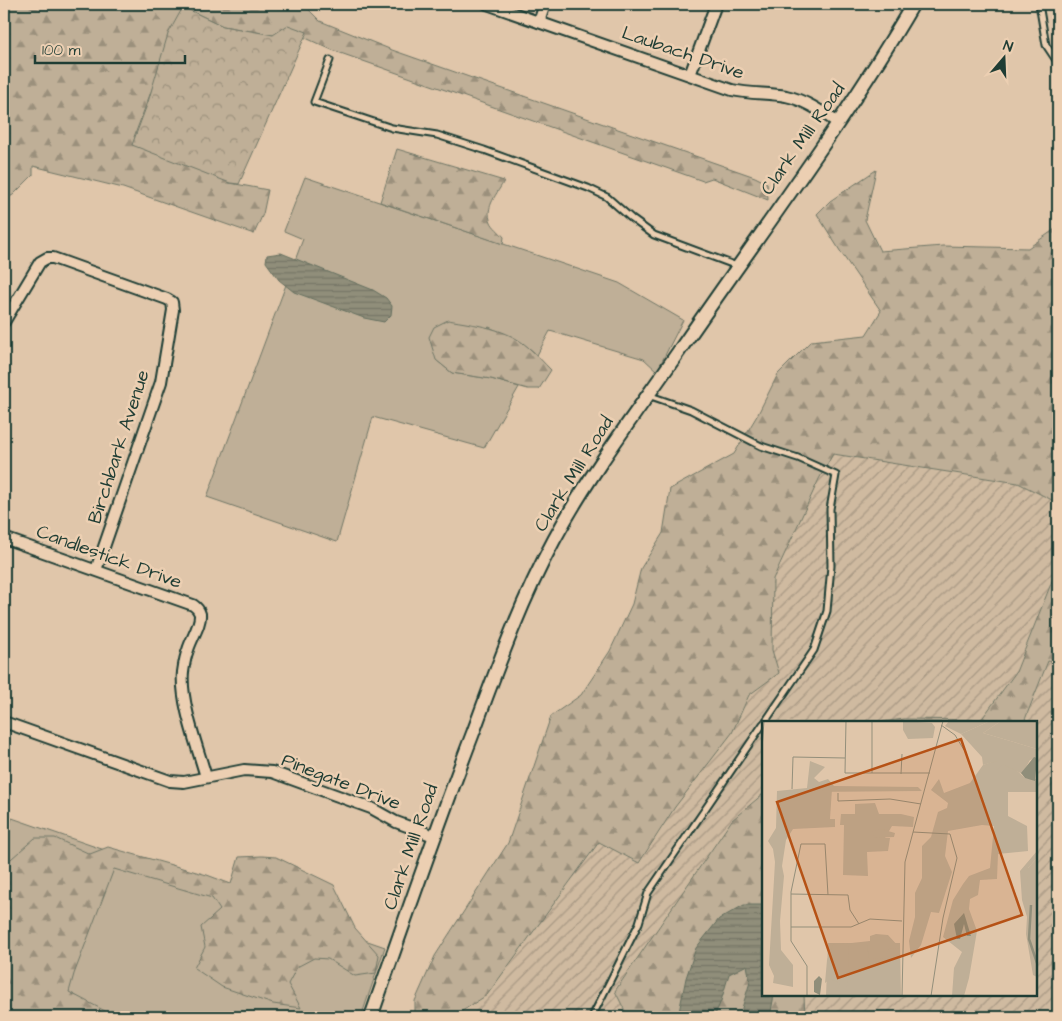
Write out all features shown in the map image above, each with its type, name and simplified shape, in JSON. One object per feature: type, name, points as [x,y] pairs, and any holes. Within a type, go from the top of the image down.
[{"type":"street","name":"Laubach Drive","points":[[487,4],[742,92],[795,98],[838,123]]},
{"type":"street","points":[[539,22],[545,4]]},
{"type":"street","points":[[690,75],[716,4]]},
{"type":"street","name":"Clark Mill Road","points":[[371,1017],[434,836],[491,684],[537,572],[561,527],[601,461],[838,123],[913,4]]},
{"type":"street","name":"Birchbark Avenue","points":[[4,322],[40,262],[47,258],[53,258],[172,302],[173,310],[161,382],[96,570]]},
{"type":"street","name":"Candlestick Drive","points":[[4,538],[197,608],[200,613],[199,620],[188,650],[183,676],[183,688],[206,777]]},
{"type":"street","name":"Pinegate Drive","points":[[4,722],[170,781],[184,782],[244,770],[272,772],[371,808],[396,822],[434,836]]},
{"type":"lane","points":[[1040,4],[1046,44],[1058,63]]},
{"type":"lane","points":[[330,60],[314,102],[392,128],[419,131],[446,138],[588,188],[607,198],[654,235],[738,266]]},
{"type":"lane","points":[[647,395],[691,410],[761,446],[798,458],[836,475],[830,509],[831,566],[827,612],[814,650],[765,721]]},
{"type":"lane","points":[[592,1017],[639,924],[648,893],[762,726]]},
{"type":"shaded area","points":[[281,253],[373,290],[386,298],[392,306],[391,315],[384,322],[364,318],[294,292],[279,280],[266,262],[267,255]]},
{"type":"shaded area","points":[[833,454],[1018,483],[1058,503],[1058,566],[1016,672],[981,720],[762,721],[762,795],[732,820],[615,991],[628,1017],[457,1017],[487,995],[599,841],[640,863],[675,807],[732,733],[749,695],[779,673],[772,650],[773,579],[819,479]]},
{"type":"shaded area","points":[[1048,661],[1058,664],[1058,1017],[805,1017],[804,996],[1037,996],[1037,721],[1024,721]]},
{"type":"shaded area","points":[[744,905],[762,905],[762,996],[774,996],[770,1017],[742,1017],[742,1008],[750,982],[747,965],[729,974],[714,1017],[678,1017],[686,978],[696,948],[719,919]]},
{"type":"green space","points":[[4,4],[303,4],[320,21],[392,50],[755,177],[767,183],[768,200],[712,178],[703,181],[332,50],[297,34],[273,35],[223,26],[183,7],[134,137],[230,183],[268,190],[263,214],[254,234],[123,188],[33,166],[33,175],[13,195],[4,200]]},
{"type":"green space","points":[[183,7],[223,26],[273,35],[288,25],[307,32],[239,184],[230,183],[132,145],[148,102],[168,34]]},
{"type":"green space","points":[[397,149],[504,181],[489,211],[492,224],[504,237],[503,244],[380,202]]},
{"type":"green space","points":[[876,170],[865,220],[880,251],[943,246],[1028,248],[1058,227],[1058,503],[1018,483],[833,454],[819,479],[773,579],[772,650],[779,673],[749,695],[732,733],[675,807],[639,863],[599,842],[487,995],[453,1017],[415,1017],[415,1001],[435,956],[508,843],[551,716],[581,695],[610,651],[632,604],[641,568],[663,533],[670,489],[734,454],[758,414],[778,374],[811,341],[866,335],[881,311],[817,214],[830,201]]},
{"type":"green space","points":[[305,177],[619,283],[683,320],[657,371],[644,359],[550,331],[537,355],[520,342],[489,327],[436,360],[452,373],[491,379],[519,387],[484,448],[373,417],[337,542],[207,497],[303,239],[284,231]]},
{"type":"green space","points":[[448,320],[491,328],[511,336],[529,348],[551,370],[539,389],[528,389],[491,379],[452,373],[436,360],[429,337],[434,327]]},
{"type":"green space","points":[[1058,566],[1058,664],[1048,661],[1024,721],[889,721],[904,719],[981,720],[1016,672]]},
{"type":"green space","points":[[762,795],[762,996],[804,996],[805,1017],[628,1017],[615,991],[732,820]]},
{"type":"green space","points":[[12,818],[385,947],[361,1017],[4,1017],[4,840]]},
{"type":"green space","points":[[35,838],[55,838],[90,854],[108,847],[207,875],[231,884],[239,857],[276,857],[334,885],[355,928],[379,955],[376,973],[355,976],[328,959],[314,958],[297,967],[288,984],[301,1008],[273,1004],[222,987],[194,968],[205,947],[201,927],[220,910],[212,898],[114,869],[69,992],[105,1011],[108,1017],[4,1017],[4,865]]}]
